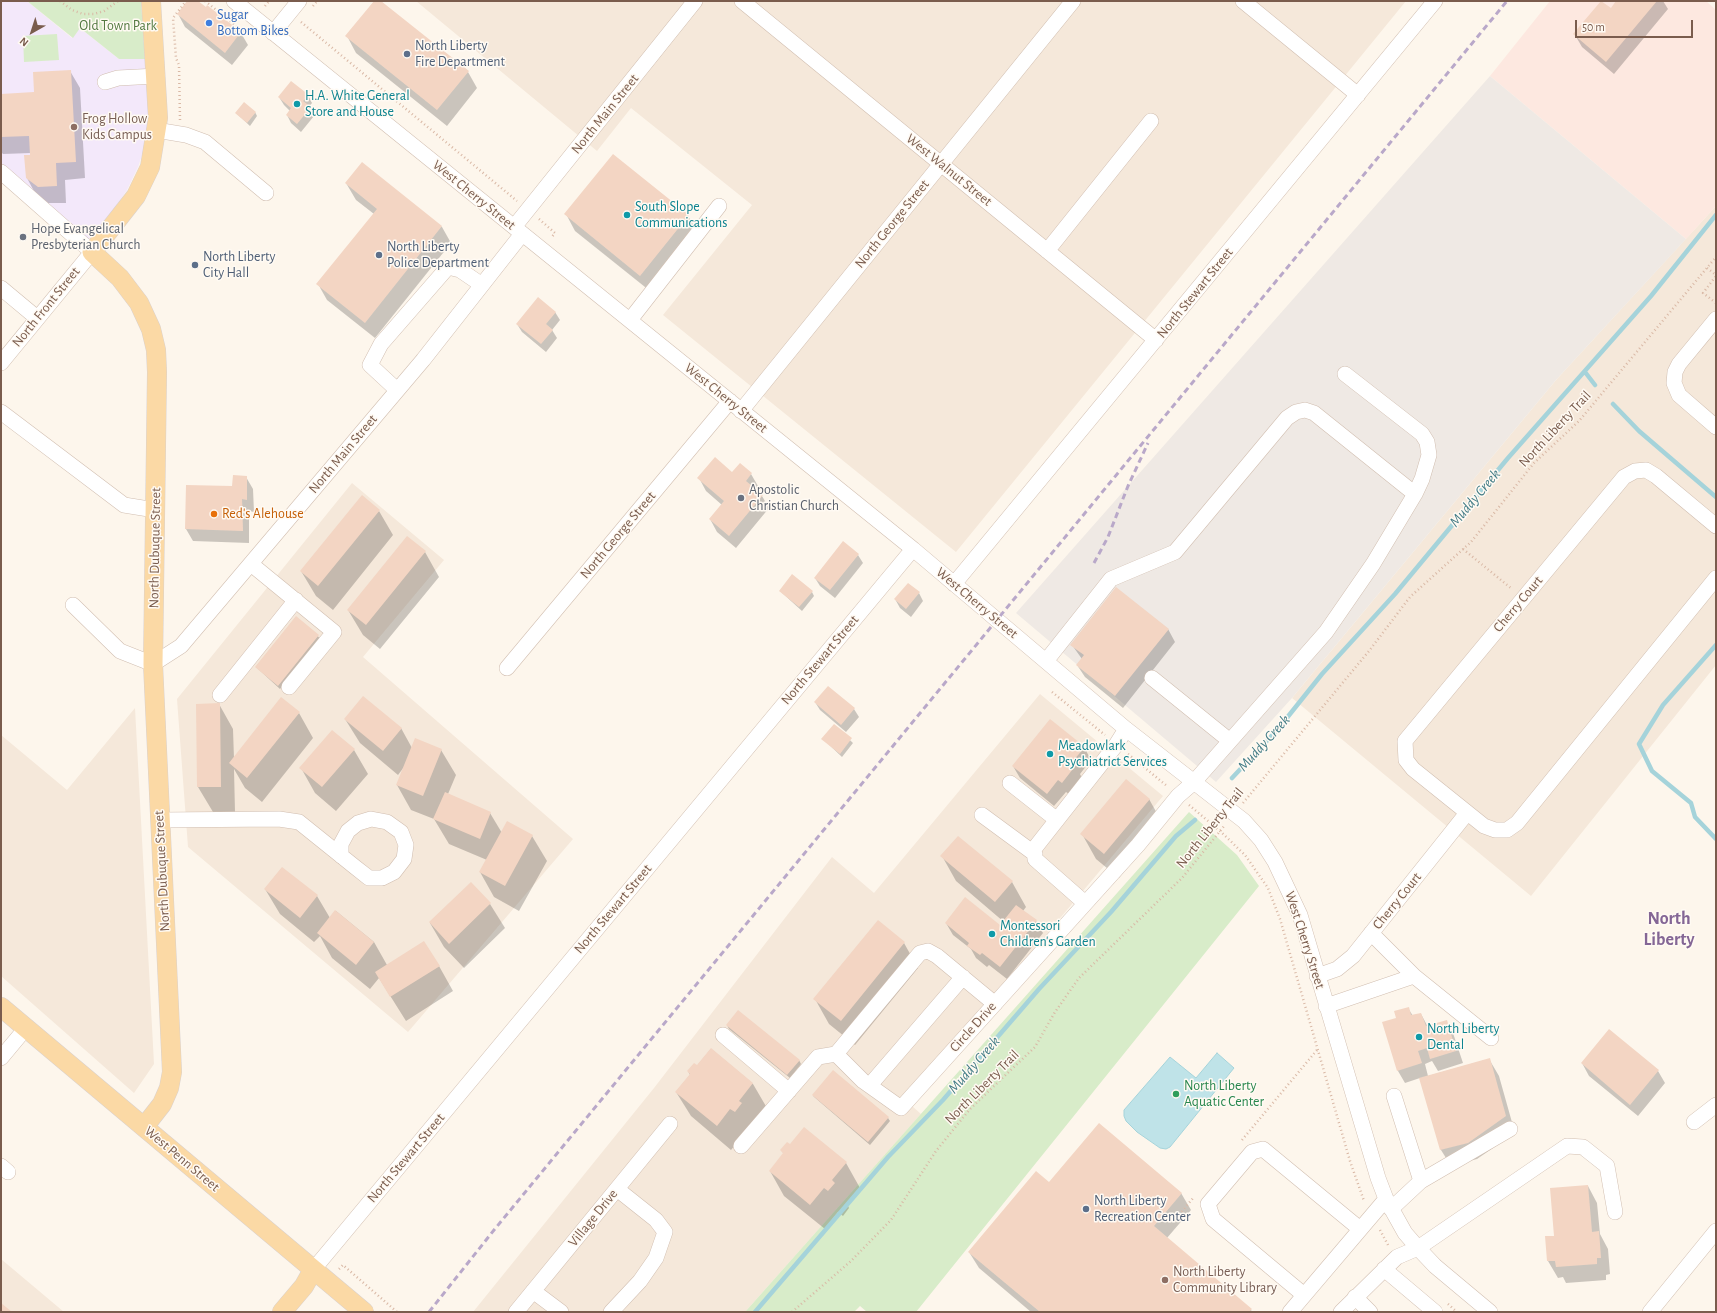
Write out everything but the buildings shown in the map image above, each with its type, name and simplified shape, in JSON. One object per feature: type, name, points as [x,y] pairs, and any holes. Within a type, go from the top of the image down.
[{"type":"main road","points":[[92,252],[122,216],[143,184],[150,167],[158,118],[157,76],[151,1]]},
{"type":"main road","name":"North Dubuque Street","points":[[92,252],[130,290],[151,328],[156,350],[157,372],[153,664],[159,820],[172,1072],[169,1088],[162,1104],[144,1127]]},
{"type":"main road","name":"West Penn Street","points":[[1,1007],[364,1312]]},
{"type":"main road","points":[[282,1312],[304,1286],[313,1270]]},
{"type":"street","name":"West Cherry Street","points":[[234,1],[913,549],[1126,729],[1234,814],[1261,840],[1282,874],[1300,915],[1378,1178],[1388,1204],[1405,1233],[1418,1248],[1481,1309]]},
{"type":"street","points":[[273,33],[299,1]]},
{"type":"street","name":"North Main Street","points":[[153,664],[181,646],[398,390],[482,285],[518,231],[695,1]]},
{"type":"street","name":"West Walnut Street","points":[[742,1],[1156,340]]},
{"type":"street","name":"North George Street","points":[[507,668],[736,406],[941,164],[1073,1]]},
{"type":"street","points":[[1243,1],[1358,95]]},
{"type":"street","name":"North Stewart Street","points":[[954,584],[1435,1]]},
{"type":"street","points":[[105,82],[118,78],[157,76]]},
{"type":"street","points":[[1047,251],[1151,121]]},
{"type":"street","points":[[156,130],[197,138],[205,142],[266,193]]},
{"type":"street","points":[[1,172],[92,252]]},
{"type":"street","points":[[630,320],[719,206]]},
{"type":"street","name":"North Front Street","points":[[1,363],[92,252]]},
{"type":"street","points":[[398,390],[370,365],[381,344],[448,267],[460,270],[482,285]]},
{"type":"street","points":[[1,288],[37,318]]},
{"type":"street","points":[[1716,319],[1679,364],[1675,372],[1674,383],[1679,395],[1716,427]]},
{"type":"street","name":"Circle Drive","points":[[836,1054],[870,1085],[900,1108],[1138,845],[1178,796],[1193,783],[1326,632],[1373,564],[1415,494],[1422,479],[1429,455],[1427,442],[1422,434],[1345,374]]},
{"type":"street","points":[[1046,661],[1111,579],[1176,552],[1287,418],[1296,412],[1305,410],[1314,413],[1415,494]]},
{"type":"street","points":[[1,412],[124,505],[155,510]]},
{"type":"street","name":"Cherry Court","points":[[1716,526],[1656,476],[1646,470],[1636,471],[1624,478],[1405,741],[1406,760],[1413,769],[1484,826],[1495,830],[1507,830],[1517,823],[1716,578]]},
{"type":"street","name":"North Stewart Street","points":[[313,1270],[913,549]]},
{"type":"street","points":[[251,564],[334,632],[289,687]]},
{"type":"street","points":[[220,695],[296,600]]},
{"type":"street","points":[[73,605],[120,651],[153,664]]},
{"type":"street","points":[[1152,678],[1230,741]]},
{"type":"street","points":[[1085,903],[1035,859],[1034,849],[1126,729]]},
{"type":"street","points":[[1010,783],[1057,820]]},
{"type":"street","name":"Cherry Court","points":[[1318,976],[1337,969],[1348,960],[1372,933],[1467,813]]},
{"type":"street","points":[[982,815],[1035,854]]},
{"type":"street","points":[[159,820],[279,819],[299,822],[341,856],[369,878],[382,878],[394,872],[404,859],[406,845],[401,832],[387,822],[371,819],[358,823],[348,831],[341,844],[341,856]]},
{"type":"street","points":[[1372,933],[1414,976],[1491,1038]]},
{"type":"street","points":[[741,1146],[818,1057],[836,1054],[920,953],[928,951],[937,956],[995,1004]]},
{"type":"street","points":[[1326,1006],[1414,976]]},
{"type":"street","points":[[870,1085],[963,978]]},
{"type":"street","points":[[1,1058],[26,1028]]},
{"type":"street","points":[[723,1035],[789,1091]]},
{"type":"street","points":[[1394,1096],[1421,1181]]},
{"type":"street","points":[[1694,1122],[1716,1104]]},
{"type":"street","name":"Village Drive","points":[[516,1312],[670,1124]]},
{"type":"street","points":[[1290,1312],[1371,1215],[1421,1181],[1510,1129]]},
{"type":"street","points":[[1342,1312],[1355,1297],[1397,1257],[1418,1248],[1567,1146],[1583,1147],[1607,1166],[1615,1212]]},
{"type":"street","points":[[1304,1295],[1213,1219],[1208,1204],[1252,1152],[1263,1149],[1360,1229]]},
{"type":"street","points":[[611,1312],[640,1281],[656,1258],[665,1232],[656,1220],[617,1189]]},
{"type":"street","points":[[1650,1312],[1716,1231]]},
{"type":"street","points":[[1384,1269],[1435,1312]]},
{"type":"street","points":[[533,1291],[561,1312]]},
{"type":"street","points":[[1355,1297],[1370,1312]]},
{"type":"path","points":[[60,1],[72,10],[94,14],[104,11],[118,1]]},
{"type":"path","points":[[178,134],[181,102],[179,65],[176,58],[173,18],[186,1]]},
{"type":"path","points":[[205,1],[245,33]]},
{"type":"path","points":[[265,6],[269,1]]},
{"type":"path","points":[[300,22],[515,199]]},
{"type":"path","points":[[536,217],[555,233]]},
{"type":"path","name":"North Liberty Trail","points":[[792,1312],[851,1260],[891,1220],[936,1151],[970,1109],[1035,1048],[1055,1012],[1079,978],[1182,878],[1369,650],[1410,597],[1471,542],[1534,463],[1579,421],[1716,257]]},
{"type":"path","points":[[1707,268],[1716,276],[1703,293],[1716,304]]},
{"type":"path","points":[[1463,549],[1523,598]]},
{"type":"path","points":[[1052,692],[1220,831],[1245,855],[1268,888],[1280,919],[1350,1162],[1365,1204],[1389,1247],[1397,1257]]},
{"type":"path","points":[[1240,1141],[1317,1050]]},
{"type":"path","points":[[1174,1221],[1194,1196]]},
{"type":"path","points":[[1446,1303],[1457,1312]]},
{"type":"shaded area","name":"Frog Hollow Kids Campus","points":[[1,1],[27,1],[72,38],[80,28],[119,59],[145,59],[149,111],[146,143],[138,167],[127,190],[114,209],[84,245],[1,172]]},
{"type":"shaded area","points":[[416,1],[1406,1],[956,552],[663,315],[752,205],[631,108],[597,151]]},
{"type":"shaded area","points":[[1550,1],[1706,1],[1716,10],[1716,206],[1686,239],[1490,76]]},
{"type":"shaded area","points":[[1490,76],[1686,239],[1556,380],[1292,698],[1216,782],[1016,613]]},
{"type":"shaded area","points":[[1716,206],[1716,665],[1531,896],[1292,698],[1556,380]]},
{"type":"shaded area","points":[[352,483],[444,560],[363,657],[573,839],[408,1032],[188,847],[177,699]]},
{"type":"shaded area","points":[[1040,694],[1163,796],[1029,955],[903,1098],[921,1114],[745,1312],[473,1312],[654,1088],[832,857],[874,893]]},
{"type":"shaded area","points":[[135,708],[154,1064],[134,1093],[1,976],[1,735],[67,790]]},
{"type":"shaded area","points":[[1,1259],[64,1312],[1,1312]]},
{"type":"green space","name":"Old Town Park","points":[[27,1],[141,1],[145,59],[119,59],[80,28],[73,38]]},
{"type":"green space","points":[[57,34],[59,60],[24,62],[23,36]]},
{"type":"green space","points":[[1189,812],[1237,855],[1259,886],[916,1312],[867,1312],[860,1306],[854,1312],[745,1312]]},
{"type":"water","name":"North Liberty Aquatic Center","points":[[1217,1053],[1234,1068],[1170,1147],[1166,1149],[1160,1148],[1137,1132],[1126,1121],[1124,1110],[1170,1057],[1196,1078]]},
{"type":"waterway","name":"Muddy Creek","points":[[1232,778],[1278,729],[1322,674],[1395,594],[1508,458],[1651,296],[1716,215]]},
{"type":"waterway","points":[[1585,372],[1595,385]]},
{"type":"waterway","points":[[1613,404],[1639,431],[1716,497]]},
{"type":"waterway","points":[[1716,645],[1663,705],[1639,744],[1652,771],[1691,803],[1695,817],[1716,839]]},
{"type":"waterway","name":"Muddy Creek","points":[[755,1312],[888,1157],[943,1100],[1039,989],[1111,912],[1176,836],[1195,820]]},
{"type":"railway","points":[[429,1312],[494,1230],[1507,1]]},
{"type":"railway","points":[[1094,563],[1108,537],[1128,486],[1148,443]]},
{"type":"place","name":"Sugar Bottom Bikes","points":[[209,23]]},
{"type":"place","name":"North Liberty Fire Department","points":[[407,54]]},
{"type":"place","name":"H.A. White General Store and House","points":[[297,104]]},
{"type":"place","name":"Frog Hollow Kids Campus","points":[[74,127]]},
{"type":"place","name":"South Slope Communications","points":[[627,215]]},
{"type":"place","name":"Hope Evangelical Presbyterian Church","points":[[23,237]]},
{"type":"place","name":"North Liberty Police Department","points":[[379,255]]},
{"type":"place","name":"North Liberty City Hall","points":[[195,265]]},
{"type":"place","name":"Apostolic Christian Church","points":[[741,498]]},
{"type":"place","name":"Red's Alehouse","points":[[214,514]]},
{"type":"place","name":"Meadowlark Psychiatrict Services","points":[[1050,754]]},
{"type":"place","name":"Montessori Children's Garden","points":[[992,934]]},
{"type":"place","name":"North Liberty Dental","points":[[1419,1037]]},
{"type":"place","name":"North Liberty Aquatic Center","points":[[1176,1094]]},
{"type":"place","name":"North Liberty Recreation Center","points":[[1086,1209]]},
{"type":"place","name":"North Liberty Community Library","points":[[1165,1280]]},
{"type":"district","name":"North Liberty","points":[[1669,929]]}]
